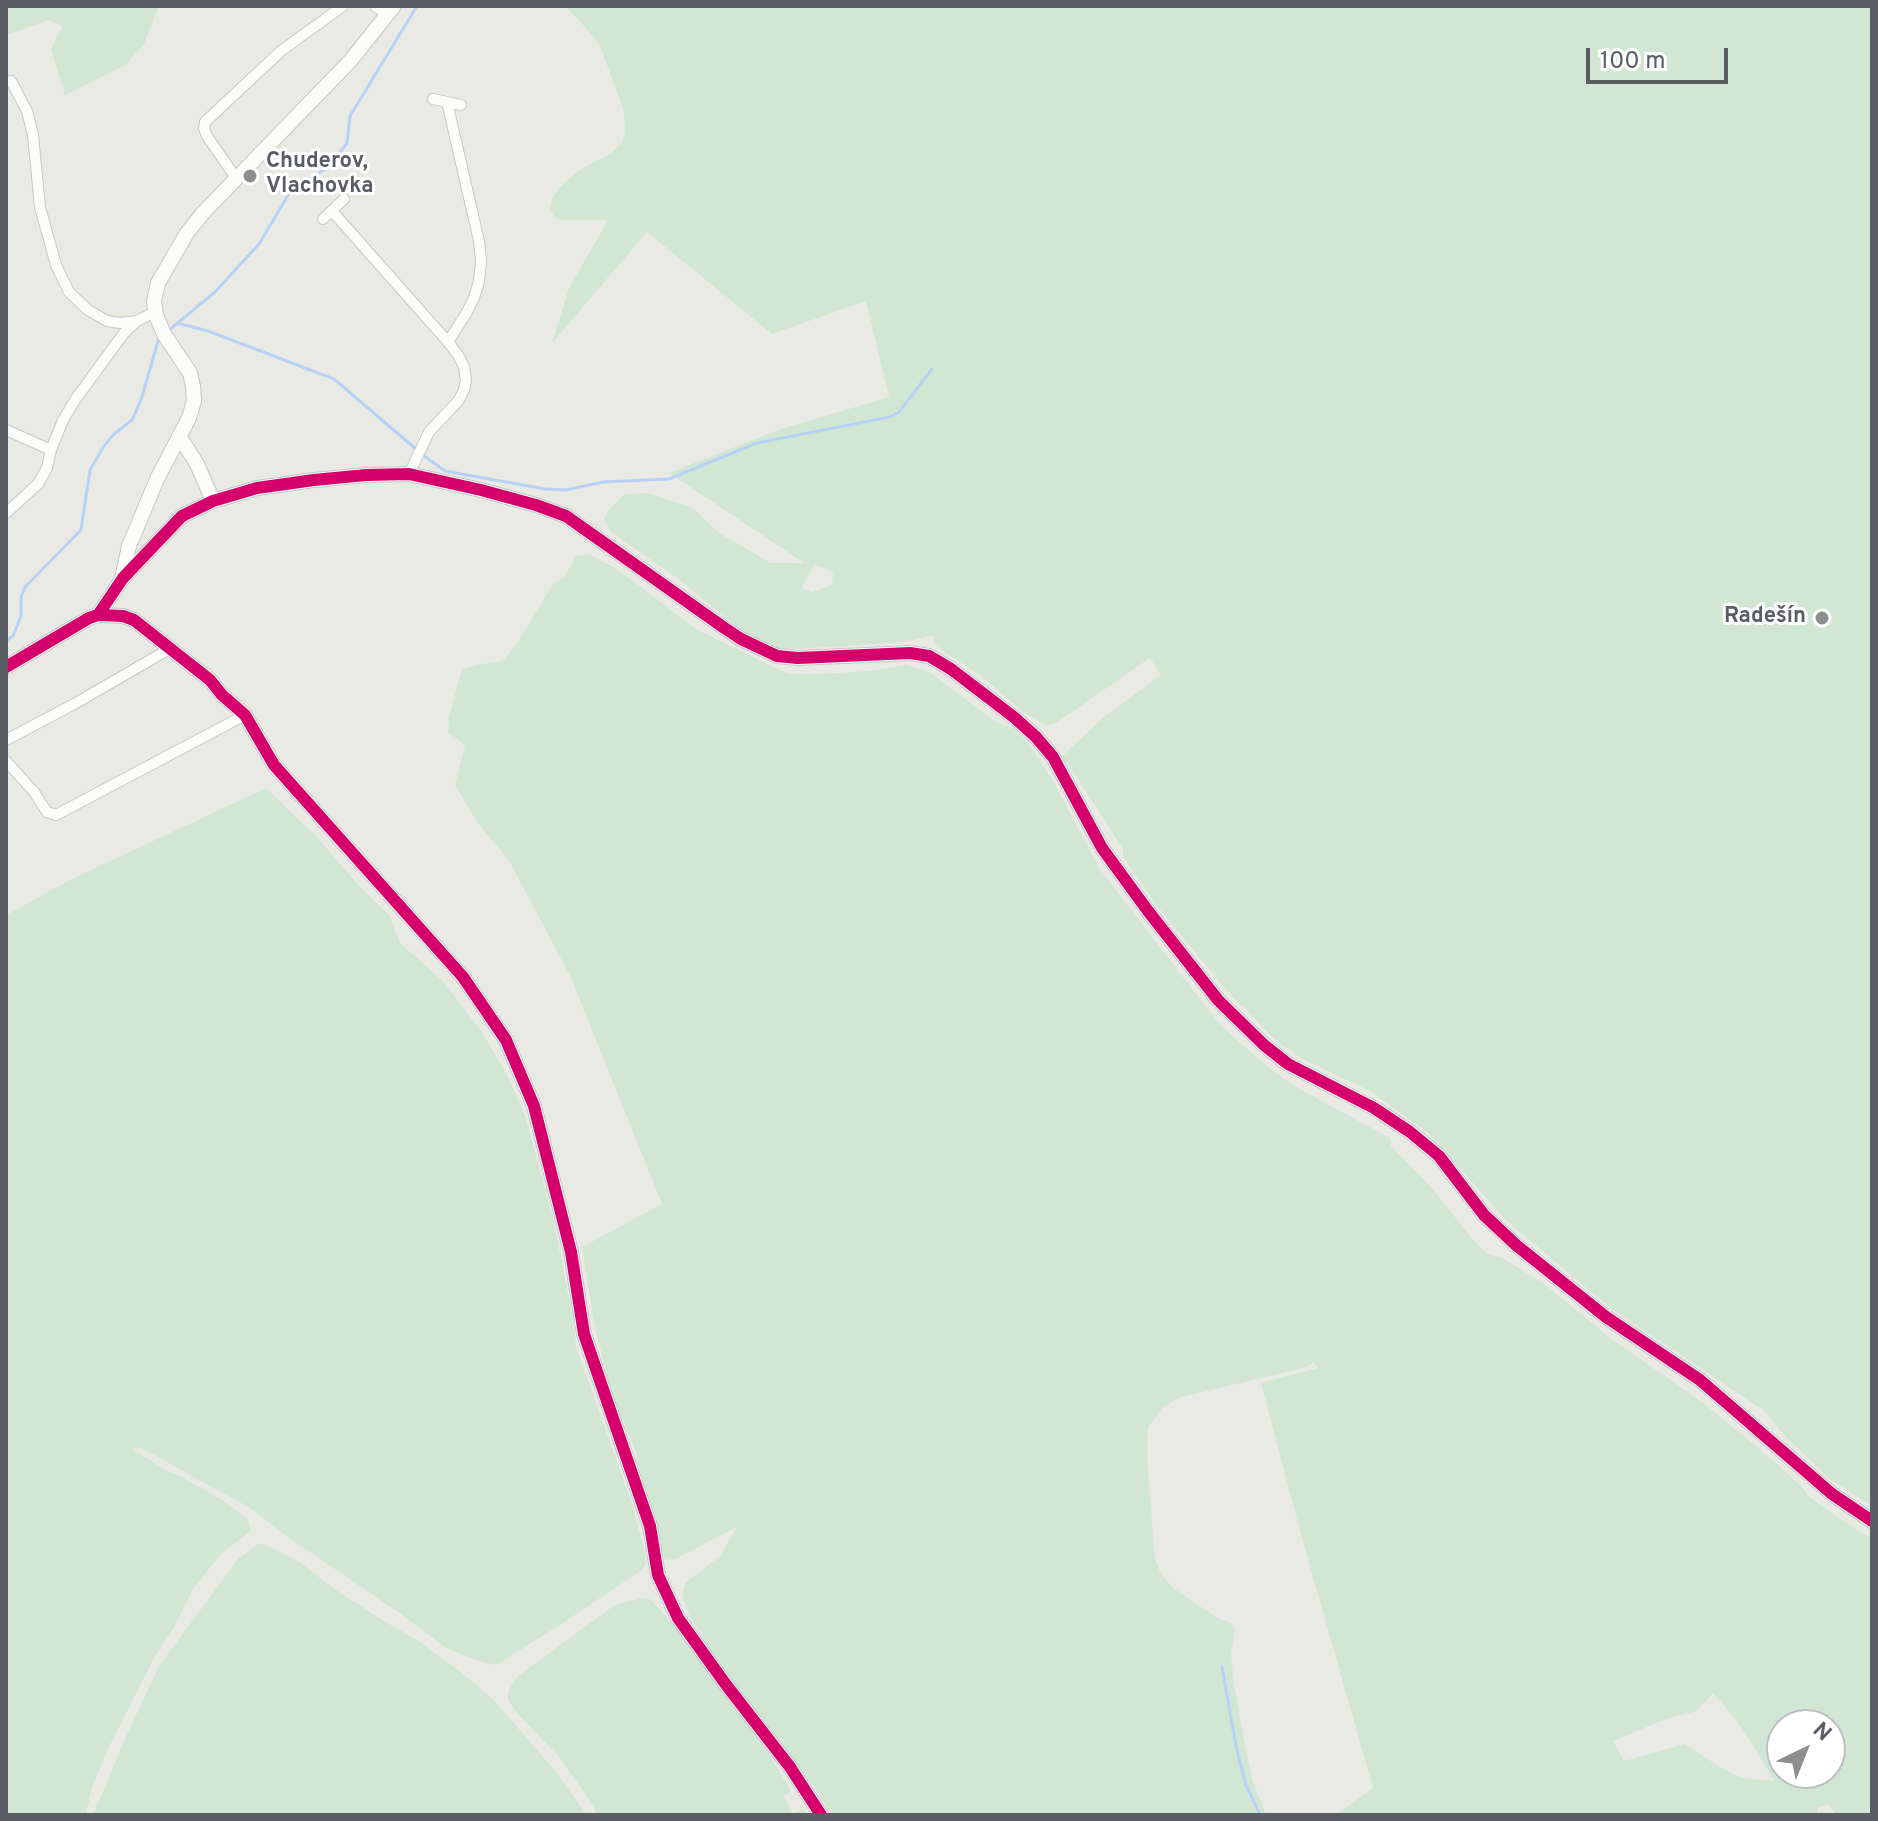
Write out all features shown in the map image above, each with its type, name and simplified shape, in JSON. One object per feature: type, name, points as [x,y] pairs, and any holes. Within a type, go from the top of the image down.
[{"type":"street","points":[[236,178],[207,136],[205,122],[281,51],[339,7]]},
{"type":"street","points":[[160,326],[154,301],[158,283],[187,233],[351,60],[385,9]]},
{"type":"street","points":[[11,81],[27,111],[33,135],[40,207],[56,265],[69,292],[88,310],[107,321],[137,321]]},
{"type":"street","points":[[433,99],[461,105]]},
{"type":"street","points":[[447,102],[481,261],[474,298],[448,342]]},
{"type":"street","points":[[323,219],[344,199]]},
{"type":"street","points":[[332,211],[448,342],[464,367],[466,380],[459,400],[429,432],[409,474]]},
{"type":"street","points":[[6,513],[38,484],[47,468],[63,420],[75,400],[124,333],[149,315],[160,326],[190,373],[194,401],[129,546],[122,579]]},
{"type":"street","points":[[6,430],[51,450]]},
{"type":"street","points":[[179,436],[197,464],[213,501]]},
{"type":"street","points":[[98,615],[122,579],[182,516],[213,501],[257,488],[314,480],[409,474],[481,490],[566,516],[741,639],[777,656],[798,658],[910,653],[929,656],[951,669],[1036,737],[1053,757],[1102,848],[1148,911],[1218,1000],[1264,1045],[1288,1064],[1374,1108],[1410,1132],[1439,1156],[1484,1215],[1516,1245],[1606,1317],[1700,1380],[1832,1494],[1872,1521]]},
{"type":"street","points":[[6,667],[89,618],[98,615],[123,616],[134,620],[210,680],[245,715],[274,765],[463,977],[506,1040],[534,1106],[571,1252],[584,1334],[650,1526],[658,1575],[678,1618],[790,1767],[821,1815]]},
{"type":"street","points":[[6,740],[171,648]]},
{"type":"street","points":[[6,761],[34,792],[44,810],[56,815],[245,715]]},
{"type":"green space","points":[[6,6],[159,6],[144,44],[126,65],[65,95],[51,50],[62,26],[49,20],[6,35]]},
{"type":"green space","points":[[569,6],[1872,6],[1872,1506],[1831,1480],[1763,1410],[1609,1307],[1508,1222],[1429,1134],[1370,1091],[1302,1059],[1274,1039],[1219,981],[1157,906],[1061,757],[1104,717],[1161,675],[1150,658],[1056,723],[1047,726],[937,647],[933,635],[905,642],[783,650],[764,644],[611,532],[604,520],[607,512],[625,494],[648,493],[693,508],[719,533],[771,563],[804,563],[669,473],[778,430],[889,397],[866,301],[772,334],[647,232],[552,343],[569,288],[608,220],[561,220],[554,217],[550,208],[552,199],[570,178],[621,144],[625,132],[624,112],[602,51],[596,39],[568,9]],"holes":[[[814,564],[833,572],[832,585],[812,592],[802,588]]]},
{"type":"green space","points":[[589,554],[640,586],[694,628],[788,674],[869,671],[907,665],[931,673],[997,723],[1014,728],[1053,781],[1099,868],[1220,1025],[1296,1087],[1390,1138],[1391,1146],[1488,1254],[1503,1258],[1547,1286],[1610,1338],[1702,1402],[1775,1462],[1808,1496],[1872,1539],[1872,1815],[1836,1815],[1828,1804],[1818,1807],[1817,1815],[1335,1815],[1373,1788],[1261,1383],[1318,1368],[1314,1362],[1307,1367],[1178,1398],[1162,1408],[1148,1428],[1147,1458],[1155,1559],[1161,1574],[1173,1588],[1219,1619],[1232,1623],[1235,1631],[1231,1654],[1234,1684],[1253,1782],[1266,1815],[832,1815],[722,1667],[690,1618],[682,1595],[685,1583],[720,1556],[737,1527],[675,1559],[665,1560],[635,1462],[637,1454],[611,1393],[594,1323],[582,1247],[662,1204],[571,978],[510,862],[477,822],[455,785],[465,745],[448,732],[462,669],[502,661],[516,645],[553,584],[564,578],[576,556]],"holes":[[[1713,1693],[1735,1719],[1766,1767],[1766,1709],[1846,1709],[1846,1789],[1766,1789],[1766,1780],[1742,1778],[1685,1744],[1624,1761],[1613,1741],[1666,1719],[1697,1711]]]},
{"type":"green space","points":[[266,788],[315,835],[389,915],[400,943],[443,981],[484,1035],[509,1079],[525,1115],[553,1218],[577,1350],[633,1506],[646,1558],[645,1566],[496,1665],[446,1648],[250,1508],[141,1448],[132,1449],[230,1505],[248,1519],[251,1531],[220,1555],[193,1589],[110,1745],[92,1787],[86,1815],[6,1815],[6,915],[72,879]]},
{"type":"green space","points":[[258,1544],[298,1561],[336,1590],[416,1639],[461,1672],[493,1699],[556,1772],[587,1815],[93,1815],[159,1666],[238,1559]]},
{"type":"green space","points":[[650,1599],[683,1635],[769,1754],[791,1791],[784,1796],[793,1813],[804,1810],[807,1815],[597,1815],[559,1757],[517,1713],[508,1700],[508,1691],[518,1676],[616,1604]]},
{"type":"waterway","points":[[168,331],[215,292],[259,244],[293,187],[328,168],[347,143],[350,116],[417,6]]},
{"type":"waterway","points":[[177,323],[208,331],[334,379],[417,450]]},
{"type":"waterway","points":[[6,641],[13,636],[21,616],[21,597],[25,587],[81,530],[90,470],[114,434],[132,420],[159,338]]},
{"type":"waterway","points":[[423,455],[445,471],[545,489],[566,490],[603,482],[669,479],[757,443],[890,417],[899,412],[932,369]]},
{"type":"waterway","points":[[1222,1666],[1236,1747],[1246,1785],[1260,1815]]},
{"type":"cycle path","points":[[98,615],[123,578],[182,516],[213,501],[257,488],[314,480],[409,474],[481,490],[566,516],[741,639],[777,656],[798,658],[910,653],[929,656],[951,669],[1036,737],[1053,757],[1102,848],[1148,911],[1218,1000],[1264,1045],[1288,1064],[1374,1108],[1410,1132],[1439,1156],[1484,1215],[1516,1245],[1606,1317],[1700,1380],[1832,1494],[1872,1521]]},
{"type":"cycle path","points":[[6,667],[89,618],[98,615],[123,616],[134,620],[210,680],[245,715],[274,765],[463,977],[506,1040],[534,1106],[571,1252],[584,1334],[650,1526],[658,1575],[678,1618],[790,1767],[821,1815]]},
{"type":"place","name":"Chuderov, Vlachovka","points":[[250,176]]},
{"type":"place","name":"Radešín","points":[[1822,618]]}]
